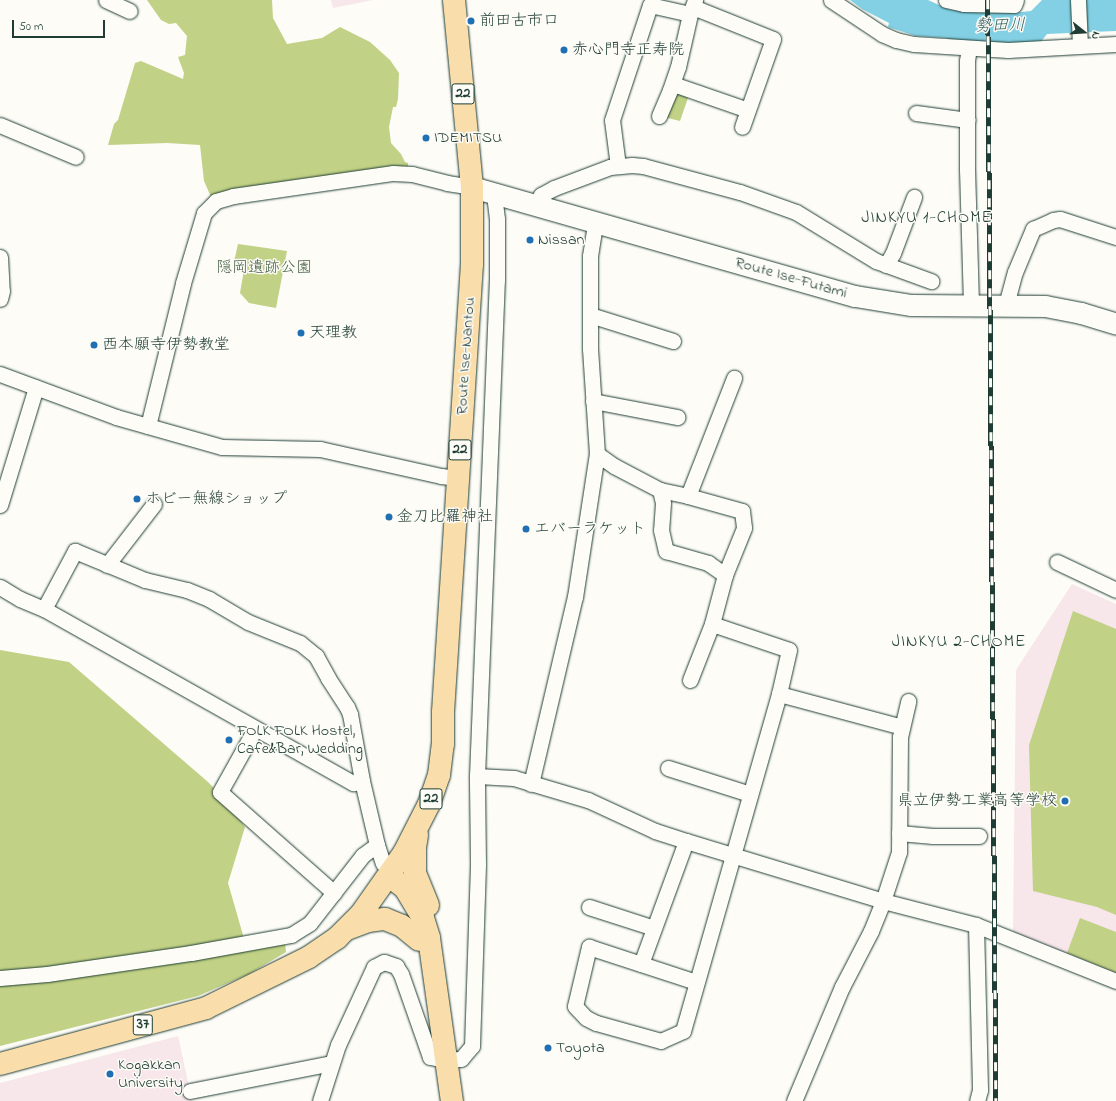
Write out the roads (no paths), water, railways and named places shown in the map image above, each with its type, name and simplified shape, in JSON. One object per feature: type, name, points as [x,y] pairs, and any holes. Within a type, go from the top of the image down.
[{"type":"main road","name":"Route Ise-Nantou","points":[[383,861],[418,829],[439,776],[443,744],[443,712],[472,264],[472,187],[454,0]]},
{"type":"main road","name":"Route Ise-Futami","points":[[472,187],[855,296],[912,305],[1045,306],[1081,313],[1116,324]]},
{"type":"main road","name":"Route Ise-Nantou","points":[[383,861],[395,845],[418,800],[437,743],[443,712]]},
{"type":"main road","points":[[418,829],[415,847],[415,873],[432,918],[435,951],[434,979]]},
{"type":"main road","points":[[383,861],[394,896],[412,923],[434,979]]},
{"type":"main road","points":[[383,861],[405,888],[423,918],[429,938],[445,1060],[452,1101]]},
{"type":"main road","name":"37","points":[[0,1064],[206,1008],[322,950],[345,931],[361,914],[383,861]]},
{"type":"main road","name":"37","points":[[282,971],[326,932],[350,906],[383,861]]},
{"type":"main road","points":[[345,931],[368,921],[385,920],[402,926],[419,940]]},
{"type":"street","points":[[106,0],[130,11]]},
{"type":"street","points":[[831,0],[882,34],[896,40],[914,44],[1008,50],[1080,43],[1116,44]]},
{"type":"street","points":[[946,0],[964,4],[1014,5],[1016,0]]},
{"type":"street","points":[[1078,0],[1080,43]]},
{"type":"street","points":[[618,166],[612,120],[650,5],[693,7],[773,39],[742,127]]},
{"type":"street","points":[[658,116],[673,84],[693,7]]},
{"type":"street","points":[[969,48],[967,61],[970,306]]},
{"type":"street","points":[[673,84],[748,110]]},
{"type":"street","points":[[916,113],[968,120]]},
{"type":"street","points":[[0,124],[76,157]]},
{"type":"street","points":[[535,204],[541,195],[554,188],[610,167],[643,166],[740,192],[796,212],[853,248],[886,265],[931,281]]},
{"type":"street","points":[[148,426],[183,283],[204,213],[216,201],[233,196],[393,173],[412,174],[446,183],[472,187]]},
{"type":"street","points":[[320,1101],[338,1045],[374,967],[384,962],[396,966],[401,974],[430,1057],[445,1060],[460,1059],[472,1046],[478,864],[477,776],[497,280],[494,194]]},
{"type":"street","points":[[886,265],[893,253],[914,196]]},
{"type":"street","points":[[1006,306],[1016,272],[1033,229],[1053,220],[1060,219],[1116,237]]},
{"type":"street","points":[[531,784],[575,597],[597,454],[590,349],[590,256],[595,223]]},
{"type":"street","points":[[0,257],[2,291],[0,299]]},
{"type":"street","points":[[590,315],[673,341]]},
{"type":"street","points":[[0,374],[116,417],[222,446],[320,449],[441,476],[458,478]]},
{"type":"street","points":[[688,496],[734,378]]},
{"type":"street","points":[[0,505],[36,387]]},
{"type":"street","points":[[593,401],[677,417]]},
{"type":"street","points":[[597,454],[614,466],[660,490],[742,511],[744,528],[725,575],[712,624],[690,680]]},
{"type":"street","points":[[660,490],[663,503],[661,530],[666,551],[708,563],[725,575]]},
{"type":"street","points":[[107,565],[154,504]]},
{"type":"street","points":[[44,609],[75,551],[145,580],[187,590],[209,599],[248,622],[300,643],[316,656],[350,714],[362,781],[383,861]]},
{"type":"street","points":[[1057,562],[1116,590]]},
{"type":"street","points":[[0,587],[20,599],[44,609],[353,783],[362,781]]},
{"type":"street","points":[[696,982],[589,947],[575,1006],[586,1018],[628,1033],[661,1041],[683,1031],[789,650],[712,624]]},
{"type":"street","points":[[778,694],[902,727]]},
{"type":"street","points":[[794,1101],[842,987],[871,931],[883,902],[899,852],[899,761],[902,727],[908,700]]},
{"type":"street","points":[[256,729],[220,792],[334,893]]},
{"type":"street","points":[[668,768],[750,794]]},
{"type":"street","points":[[477,776],[507,778],[588,800],[656,831],[732,856],[883,902],[976,925],[1116,981]]},
{"type":"street","points":[[899,833],[933,836],[979,836]]},
{"type":"street","points":[[641,964],[686,841]]},
{"type":"street","points":[[0,978],[47,974],[191,953],[291,935],[310,923],[363,855],[383,861]]},
{"type":"street","points":[[589,907],[654,928]]},
{"type":"street","points":[[976,925],[980,1090],[976,1101]]},
{"type":"street","points":[[190,1091],[331,1063]]},
{"type":"water","name":"勢田川","points":[[850,0],[928,0],[948,9],[1012,13],[1031,11],[1042,0],[1116,0],[1116,31],[1047,34],[1040,43],[950,42],[947,38],[916,36],[888,27],[889,23],[862,9]]},
{"type":"railway","points":[[988,0],[996,1101]]},
{"type":"place","name":"前田古市口","points":[[471,21]]},
{"type":"place","name":"赤心門寺正寿院","points":[[564,50]]},
{"type":"place","name":"IDEMITSU","points":[[426,138]]},
{"type":"place","name":"Nissan","points":[[530,240]]},
{"type":"place","name":"天理教","points":[[301,333]]},
{"type":"place","name":"西本願寺伊勢教堂","points":[[94,345]]},
{"type":"place","name":"ホビー無線ショップ","points":[[137,499]]},
{"type":"place","name":"金刀比羅神社","points":[[389,517]]},
{"type":"place","name":"エバーラケット","points":[[526,529]]},
{"type":"place","name":"FOLK FOLK Hostel, Cafe&Bar, Wedding","points":[[229,740]]},
{"type":"place","name":"県立伊勢工業高等学校","points":[[1065,801]]},
{"type":"place","name":"Toyota","points":[[548,1048]]},
{"type":"place","name":"Kogakkan University","points":[[110,1074]]},
{"type":"district","name":"JINKYU 1-CHOME","points":[[927,218]]},
{"type":"district","name":"JINKYU 2-CHOME","points":[[959,642]]},
{"type":"park label","name":"隠岡遺跡公園","points":[[264,268]]}]
